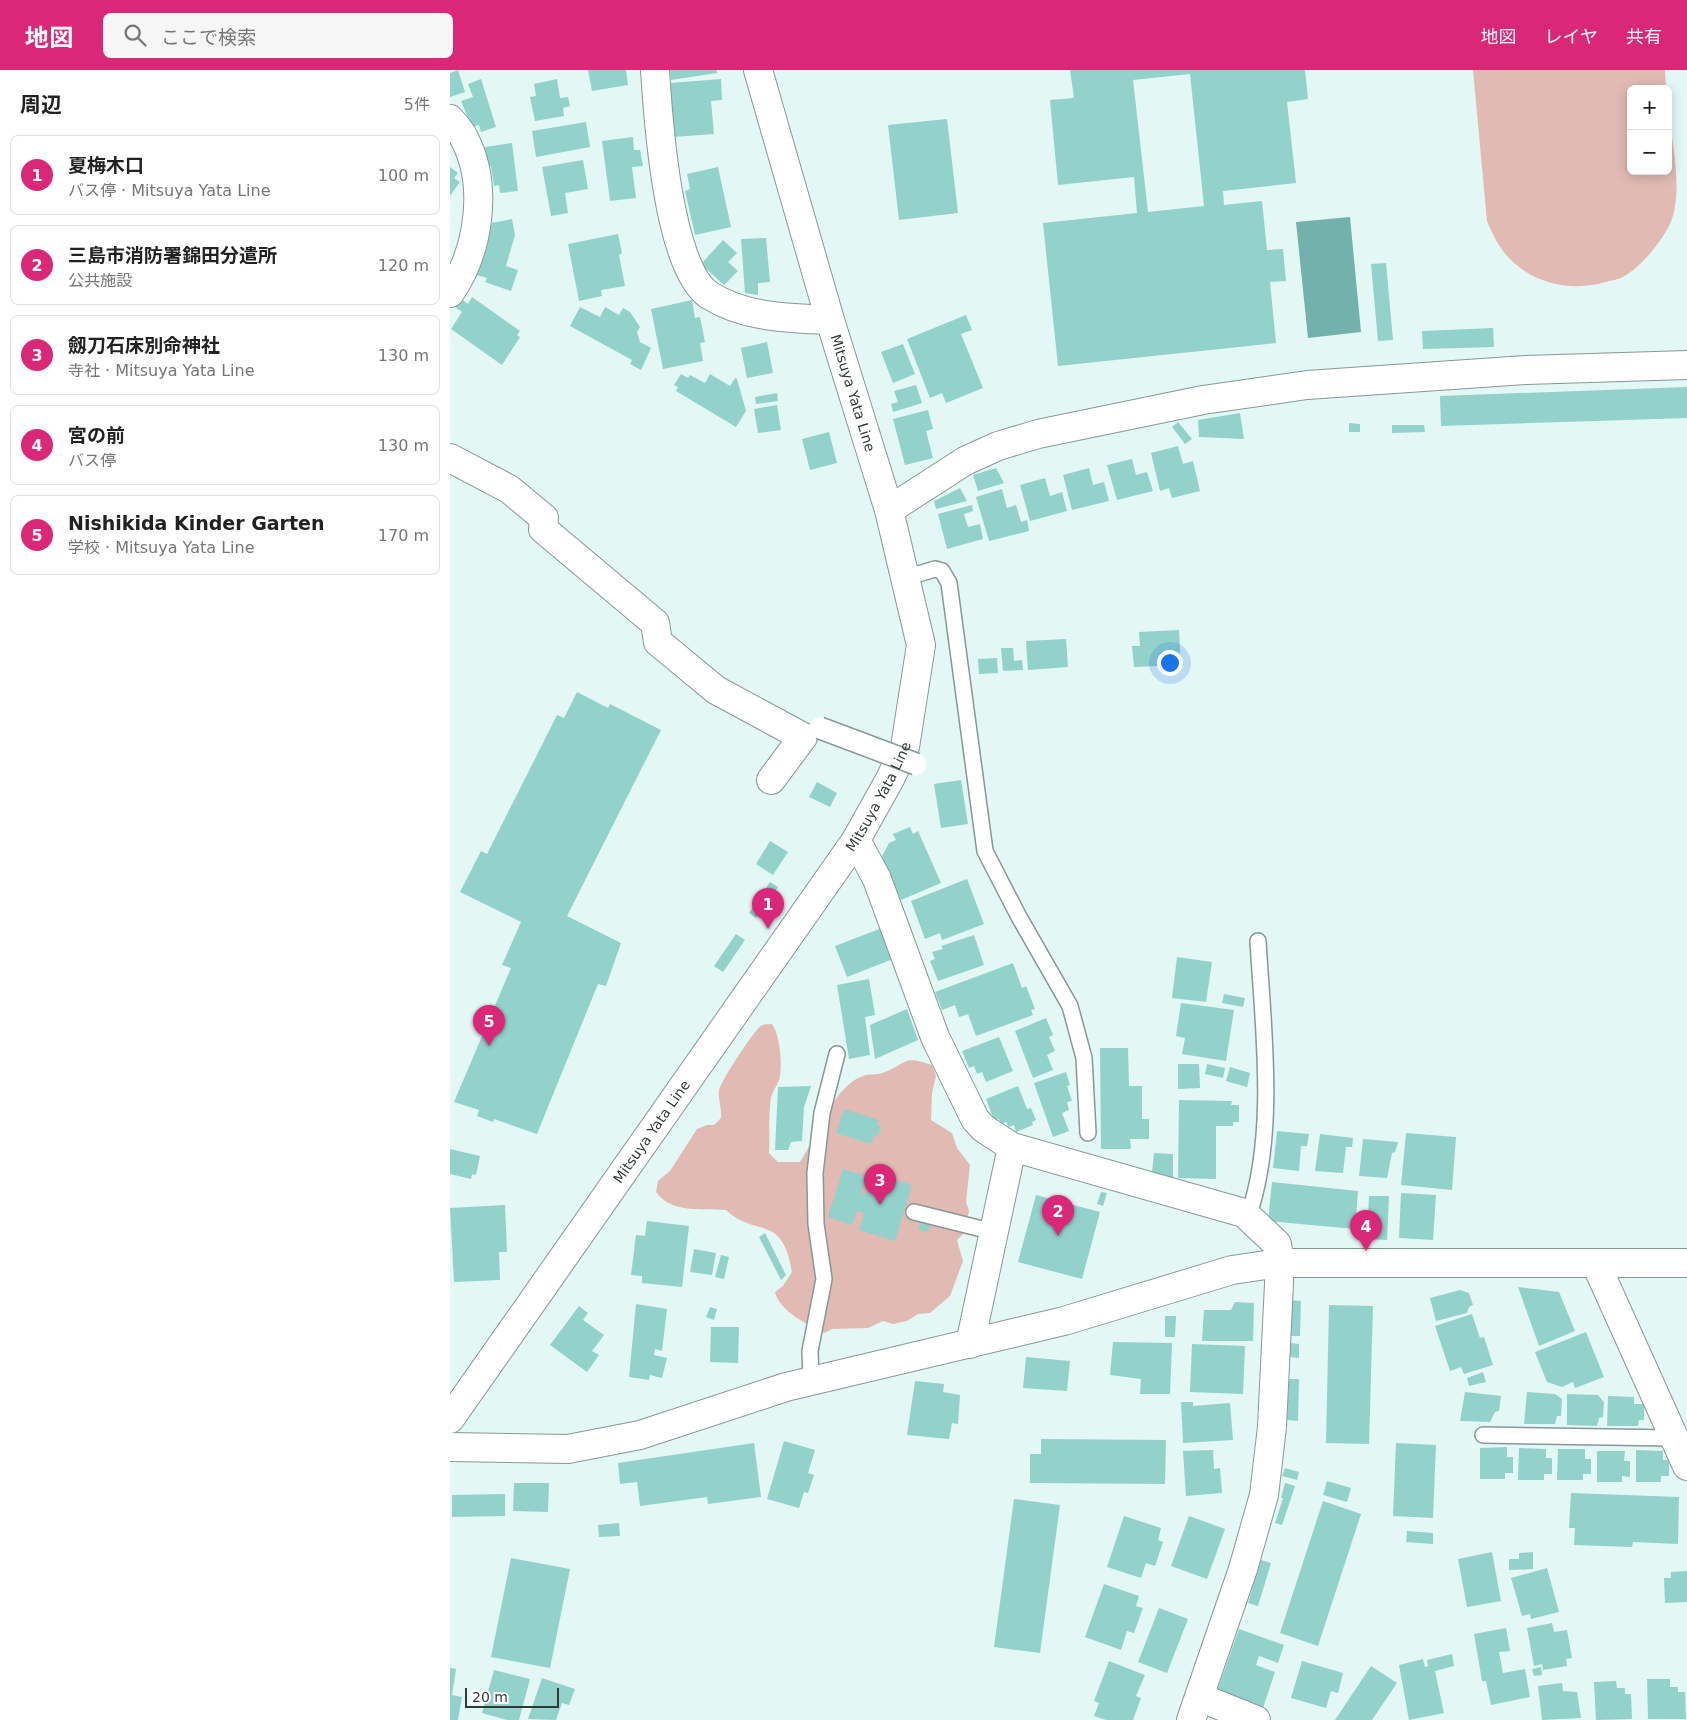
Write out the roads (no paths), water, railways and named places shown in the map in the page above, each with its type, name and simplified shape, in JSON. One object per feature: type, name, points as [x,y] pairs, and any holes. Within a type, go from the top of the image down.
[{"type":"street","points":[[655,70],[666,182],[685,263],[696,281],[708,294],[733,306],[764,316],[830,320]]},
{"type":"street","name":"Mitsuya Yata Line","points":[[450,1419],[856,840],[890,779],[904,747],[921,645],[890,510],[830,320],[758,70]]},
{"type":"street","points":[[450,121],[464,137],[473,163],[479,204],[472,240],[460,278],[450,293]]},
{"type":"street","points":[[890,510],[965,461],[998,446],[1038,434],[1203,400],[1316,384],[1526,370],[1687,365]]},
{"type":"street","points":[[450,458],[509,489],[544,518],[543,529],[656,622],[658,642],[716,690],[803,737],[771,780]]},
{"type":"street","points":[[820,728],[916,764]]},
{"type":"street","points":[[856,840],[877,879],[935,1036],[975,1119],[983,1128],[1012,1147],[1229,1207],[1248,1217],[1277,1244],[1280,1263],[1272,1427],[1264,1495],[1242,1569],[1195,1709],[1256,1720]]},
{"type":"street","points":[[970,1344],[1012,1147]]},
{"type":"street","points":[[450,1447],[568,1448],[640,1435],[786,1387],[1064,1321],[1232,1270],[1280,1263],[1687,1263]]},
{"type":"street","points":[[1596,1264],[1687,1466]]},
{"type":"lane","points":[[905,578],[935,569],[942,571],[949,583],[985,851],[1019,917],[1070,1006],[1084,1058],[1088,1133]]},
{"type":"lane","points":[[1248,1217],[1258,1182],[1266,1102],[1258,941]]},
{"type":"lane","points":[[811,1381],[810,1351],[824,1279],[816,1224],[815,1173],[822,1112],[837,1054]]},
{"type":"lane","points":[[914,1212],[994,1232]]},
{"type":"lane","points":[[1483,1435],[1674,1438]]},
{"type":"water","points":[[1350,217],[1361,332],[1308,338],[1296,222]]},
{"type":"place","name":"夏梅木口","points":[[768,929]]},
{"type":"place","name":"Nishikida Kinder Garten","points":[[489,1046]]},
{"type":"place","name":"劔刀石床別命神社","points":[[880,1205]]},
{"type":"place","name":"三島市消防署錦田分遣所","points":[[1058,1236]]},
{"type":"place","name":"宮の前","points":[[1366,1251]]}]
